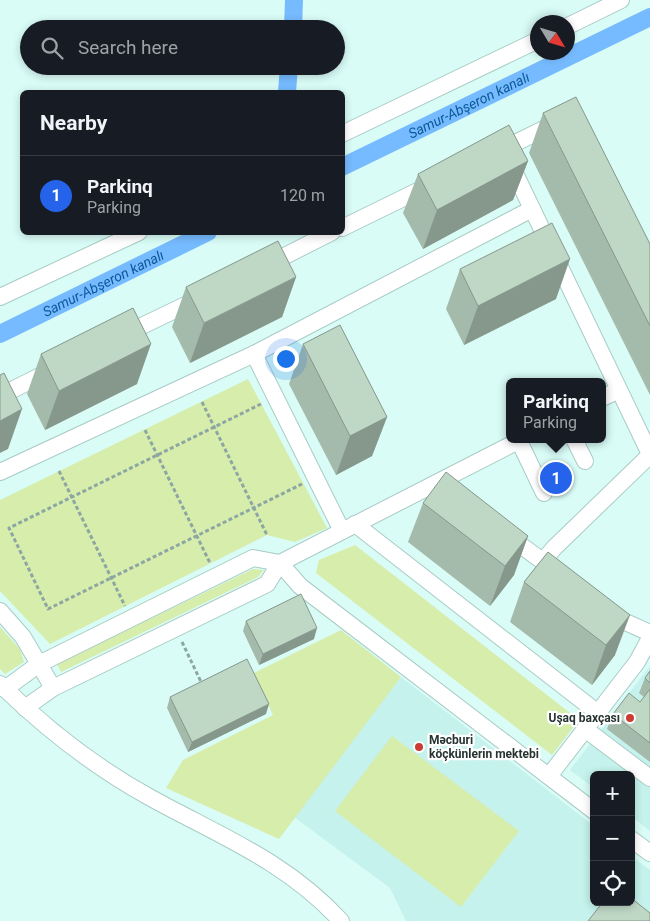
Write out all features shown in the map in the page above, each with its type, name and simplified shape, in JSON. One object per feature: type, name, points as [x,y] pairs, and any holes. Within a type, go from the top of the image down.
[{"type":"street","points":[[575,23],[621,0]]},
{"type":"street","points":[[345,133],[530,44]]},
{"type":"street","points":[[485,158],[559,121],[567,122],[572,130]]},
{"type":"street","points":[[503,149],[650,454],[543,561]]},
{"type":"street","points":[[345,227],[441,179]]},
{"type":"street","points":[[0,472],[254,354],[532,209]]},
{"type":"street","points":[[0,297],[133,235]]},
{"type":"street","points":[[254,271],[326,235]]},
{"type":"street","points":[[105,344],[210,293]]},
{"type":"street","points":[[254,354],[349,528],[598,713]]},
{"type":"street","points":[[0,396],[70,361]]},
{"type":"street","points":[[606,396],[619,390]]},
{"type":"street","points":[[25,708],[53,688],[267,584],[280,563],[514,443]]},
{"type":"street","points":[[521,443],[544,493]]},
{"type":"street","points":[[576,443],[585,461]]},
{"type":"street","points":[[437,483],[452,494]]},
{"type":"street","points":[[498,528],[574,585]]},
{"type":"street","points":[[341,921],[318,897],[279,867],[149,798],[107,772],[25,708],[2,687],[39,664],[253,558],[280,563],[300,586],[590,807]]},
{"type":"street","points":[[597,602],[620,620],[650,633]]},
{"type":"street","points":[[0,611],[23,637],[53,688]]},
{"type":"street","points":[[549,776],[637,662],[650,638]]},
{"type":"street","points":[[585,729],[650,778]]},
{"type":"street","points":[[635,842],[650,853]]},
{"type":"path","points":[[202,402],[267,536]]},
{"type":"path","points":[[262,404],[9,528],[48,608],[303,483]]},
{"type":"path","points":[[145,430],[210,564]]},
{"type":"path","points":[[59,471],[125,606]]},
{"type":"path","points":[[175,628],[204,689]]},
{"type":"shaded area","name":"Uşaq baxçası","points":[[650,666],[650,831],[635,819],[635,771],[590,771],[590,785],[570,770]]},
{"type":"shaded area","name":"Məcburi köçkünlerin mektebi","points":[[401,677],[590,823],[590,906],[635,906],[635,859],[650,870],[650,921],[406,921],[390,888],[294,817]]},
{"type":"green space","points":[[248,379],[327,528],[295,542],[267,535],[50,644],[0,591],[0,500]]},
{"type":"green space","points":[[355,545],[579,720],[552,755],[316,573],[319,560]]},
{"type":"green space","points":[[253,569],[264,570],[258,577],[61,672],[57,664]]},
{"type":"green space","points":[[0,627],[20,649],[24,662],[5,674],[0,669]]},
{"type":"green space","points":[[341,630],[401,677],[279,839],[166,788],[183,760],[273,715],[254,673]]},
{"type":"green space","points":[[392,736],[519,831],[461,907],[335,811]]},
{"type":"building","points":[[576,97],[650,244],[650,326],[543,113]]},
{"type":"building","points":[[509,125],[528,161],[437,210],[418,174]]},
{"type":"building","points":[[552,223],[570,259],[478,306],[460,269]]},
{"type":"building","points":[[278,241],[296,277],[204,323],[186,287]]},
{"type":"building","points":[[133,308],[151,344],[59,391],[41,354]]},
{"type":"building","points":[[340,325],[387,417],[350,436],[303,344]]},
{"type":"building","points":[[4,373],[22,409],[0,421],[0,375]]},
{"type":"building","points":[[446,472],[528,536],[505,566],[423,503]]},
{"type":"building","points":[[548,552],[630,615],[606,645],[524,582]]},
{"type":"building","points":[[301,594],[317,628],[263,654],[246,621]]},
{"type":"building","points":[[247,659],[269,704],[192,742],[170,697]]},
{"type":"building","points":[[650,671],[650,683],[645,678]]},
{"type":"building","points":[[650,689],[650,743],[613,714],[629,693],[640,702]]},
{"type":"building","points":[[635,901],[650,913],[650,921],[588,921],[600,906],[635,906]]},
{"type":"waterway","points":[[293,20],[294,0]]},
{"type":"waterway","name":"Samur-Abşeron kanalı","points":[[345,166],[650,17]]},
{"type":"waterway","points":[[287,90],[288,75]]},
{"type":"waterway","name":"Samur-Abşeron kanalı","points":[[0,334],[202,235]]},
{"type":"place","name":"Parkinq","points":[[556,478]]},
{"type":"place","name":"Uşaq baxçası","points":[[630,718]]},
{"type":"place","name":"Məcburi köçkünlerin mektebi","points":[[419,747]]}]
